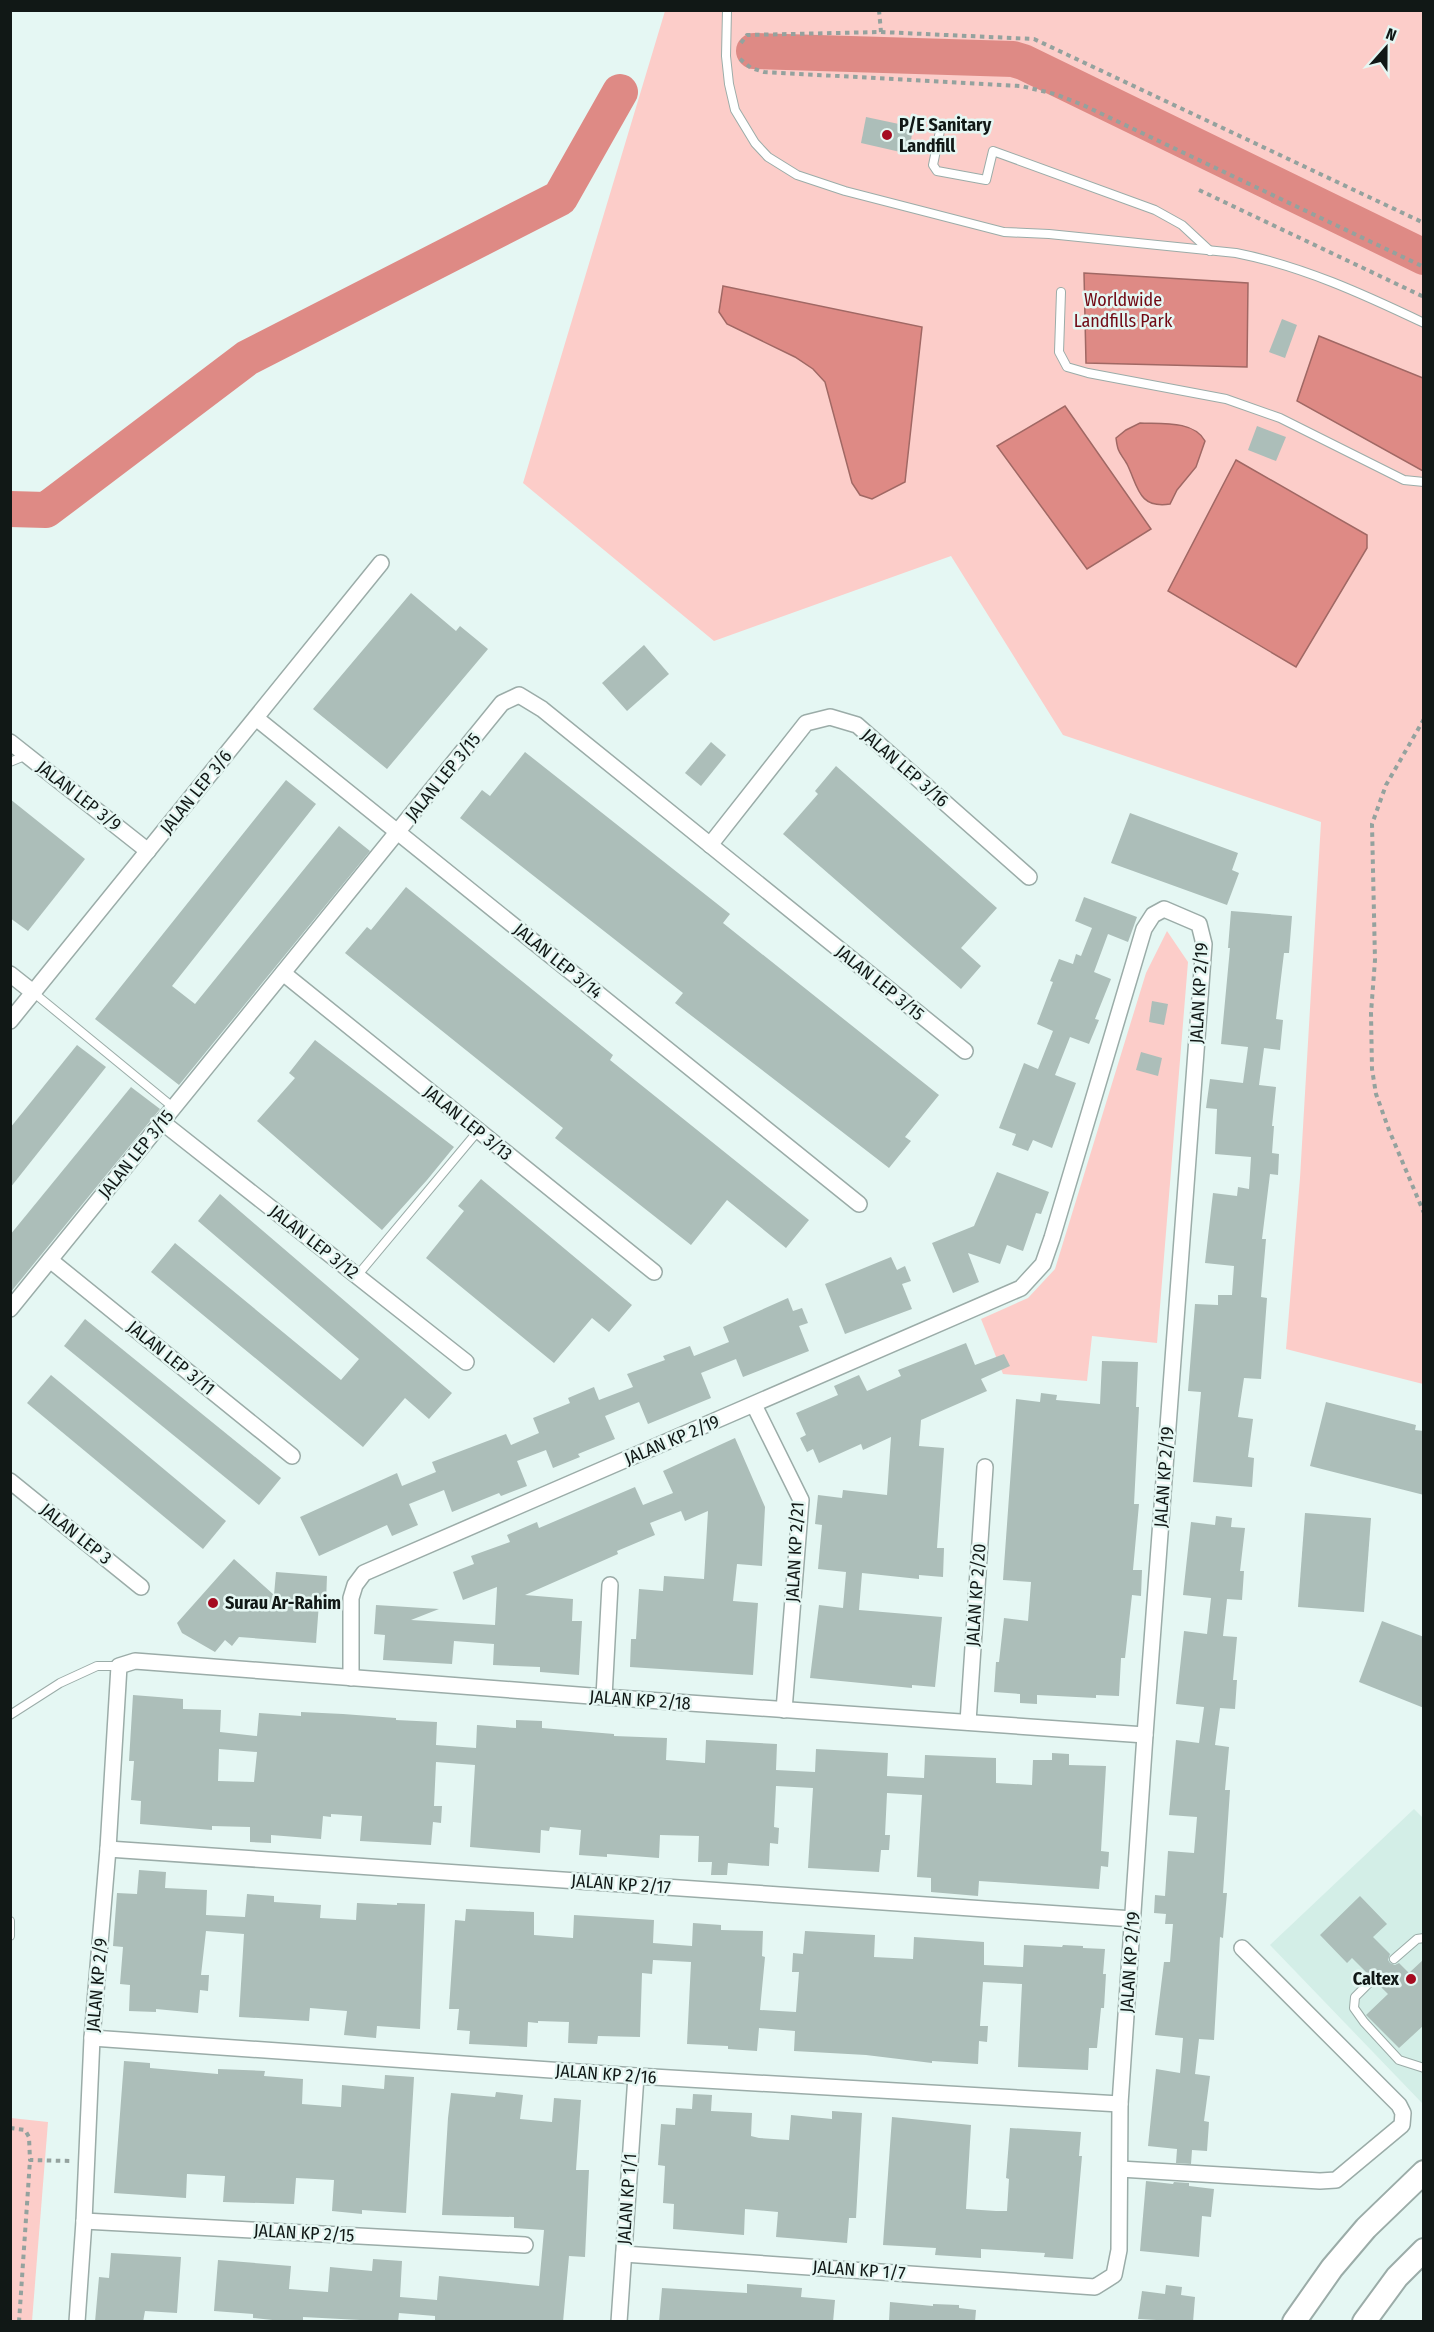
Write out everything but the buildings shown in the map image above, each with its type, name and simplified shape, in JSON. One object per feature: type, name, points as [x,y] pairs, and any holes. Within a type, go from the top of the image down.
[{"type":"main road","points":[[1294,2322],[1332,2268],[1366,2228],[1424,2172]]},
{"type":"main road","points":[[1364,2322],[1396,2277],[1424,2250]]},
{"type":"street","name":"JALAN LEP 3/6","points":[[10,1021],[381,563]]},
{"type":"street","name":"JALAN LEP 3/15","points":[[10,1308],[502,703],[519,695],[542,710],[965,1052]]},
{"type":"street","name":"JALAN LEP 3/16","points":[[710,845],[806,723],[830,717],[857,725],[1029,877]]},
{"type":"street","name":"JALAN LEP 3/14","points":[[256,718],[859,1204]]},
{"type":"street","name":"JALAN LEP 3/9","points":[[10,742],[148,851]]},
{"type":"street","name":"JALAN KP 2/19","points":[[351,1678],[351,1598],[355,1585],[364,1573],[1021,1288],[1043,1264],[1052,1238],[1144,929],[1153,915],[1164,909],[1199,924],[1204,944],[1120,2104],[1118,2258],[1114,2275],[1095,2287]]},
{"type":"street","name":"JALAN LEP 3/13","points":[[283,973],[654,1272]]},
{"type":"street","points":[[10,975],[34,993]]},
{"type":"street","name":"JALAN LEP 3/12","points":[[162,1122],[466,1362]]},
{"type":"street","name":"JALAN LEP 3/11","points":[[50,1260],[292,1456]]},
{"type":"street","name":"JALAN KP 2/21","points":[[754,1405],[801,1500],[784,1710]]},
{"type":"street","name":"JALAN KP 2/20","points":[[968,1722],[985,1467]]},
{"type":"street","name":"JALAN LEP 3","points":[[10,1481],[141,1587]]},
{"type":"street","points":[[604,1698],[610,1585]]},
{"type":"street","name":"JALAN KP 2/18","points":[[119,1665],[135,1661],[604,1698],[1145,1735]]},
{"type":"street","name":"JALAN KP 2/9","points":[[76,2322],[84,2221],[92,2038],[108,1849],[119,1665]]},
{"type":"street","name":"JALAN KP 2/17","points":[[108,1849],[1133,1919]]},
{"type":"street","points":[[1120,2169],[1320,2181],[1336,2180],[1402,2125],[1403,2114],[1399,2105],[1242,1948]]},
{"type":"street","name":"JALAN KP 2/16","points":[[92,2038],[636,2076],[1120,2104]]},
{"type":"street","name":"JALAN KP 1/1","points":[[619,2322],[636,2076]]},
{"type":"street","name":"JALAN KP 2/15","points":[[84,2221],[525,2245]]},
{"type":"street","name":"JALAN KP 1/7","points":[[624,2254],[1095,2287]]},
{"type":"lane","points":[[727,10],[726,56],[735,110],[755,143],[768,157],[797,175],[845,191],[1004,232],[1049,234],[1236,253],[1292,267],[1362,294],[1424,323]]},
{"type":"lane","points":[[941,126],[933,165],[937,171],[986,180],[993,151],[1155,210],[1182,225],[1210,251]]},
{"type":"lane","points":[[1061,292],[1059,352],[1067,367],[1088,374],[1226,399],[1280,418],[1404,480],[1424,482]]},
{"type":"lane","points":[[10,762],[27,755]]},
{"type":"lane","points":[[34,993],[174,1108]]},
{"type":"lane","points":[[357,1276],[478,1131]]},
{"type":"lane","points":[[10,1715],[69,1679],[97,1666],[119,1665]]},
{"type":"lane","points":[[10,1921],[10,1936]]},
{"type":"lane","points":[[1395,1959],[1417,1939],[1424,1938]]},
{"type":"lane","points":[[1373,1979],[1356,1997],[1354,2008],[1399,2060],[1424,2068]]},
{"type":"path","points":[[879,10],[881,32]]},
{"type":"path","points":[[1424,223],[1034,39],[881,32],[747,35],[741,41],[738,51],[740,60],[751,68],[764,72],[1021,86],[1055,94],[1083,105],[1424,267]]},
{"type":"path","points":[[1198,190],[1424,297]]},
{"type":"path","points":[[1424,719],[1386,785],[1372,824],[1375,960],[1371,1013],[1372,1069],[1376,1094],[1424,1213]]},
{"type":"path","points":[[10,2128],[25,2130],[29,2137],[30,2160],[19,2322]]},
{"type":"path","points":[[30,2160],[86,2162]]},
{"type":"shaded area","points":[[1084,273],[1248,283],[1247,367],[1086,363]]},
{"type":"shaded area","points":[[723,286],[922,327],[905,482],[872,499],[860,495],[852,483],[825,382],[813,369],[795,357],[727,324],[719,312]]},
{"type":"shaded area","points":[[1319,336],[1423,378],[1423,471],[1297,401]]},
{"type":"shaded area","points":[[1065,406],[1151,529],[1087,569],[997,446]]},
{"type":"shaded area","points":[[1140,423],[1185,426],[1200,434],[1205,441],[1196,467],[1177,490],[1170,504],[1159,505],[1145,499],[1137,488],[1119,450],[1116,438]]},
{"type":"shaded area","points":[[1236,460],[1367,535],[1367,548],[1296,667],[1168,591]]},
{"type":"shaded area","points":[[1414,1809],[1423,1818],[1423,2104],[1270,1945]]},
{"type":"green space","name":"Worldwide Landfills Park","points":[[665,11],[1423,11],[1423,1384],[1286,1349],[1300,1178],[1321,822],[1063,735],[951,556],[714,641],[523,483]]},
{"type":"green space","points":[[1167,931],[1188,962],[1157,1343],[1092,1336],[1087,1381],[1003,1374],[981,1319],[1028,1298],[1055,1269],[1146,973]]},
{"type":"green space","points":[[11,2118],[48,2122],[32,2321],[11,2321]]},
{"type":"waterway","points":[[754,51],[1013,59],[1023,62],[1424,257]]},
{"type":"waterway","points":[[10,509],[46,510],[247,358],[560,198],[620,92]]},
{"type":"place","name":"P/E Sanitary Landfill","points":[[887,135]]},
{"type":"place","name":"Surau Ar-Rahim","points":[[213,1603]]},
{"type":"place","name":"Caltex","points":[[1411,1979]]}]
